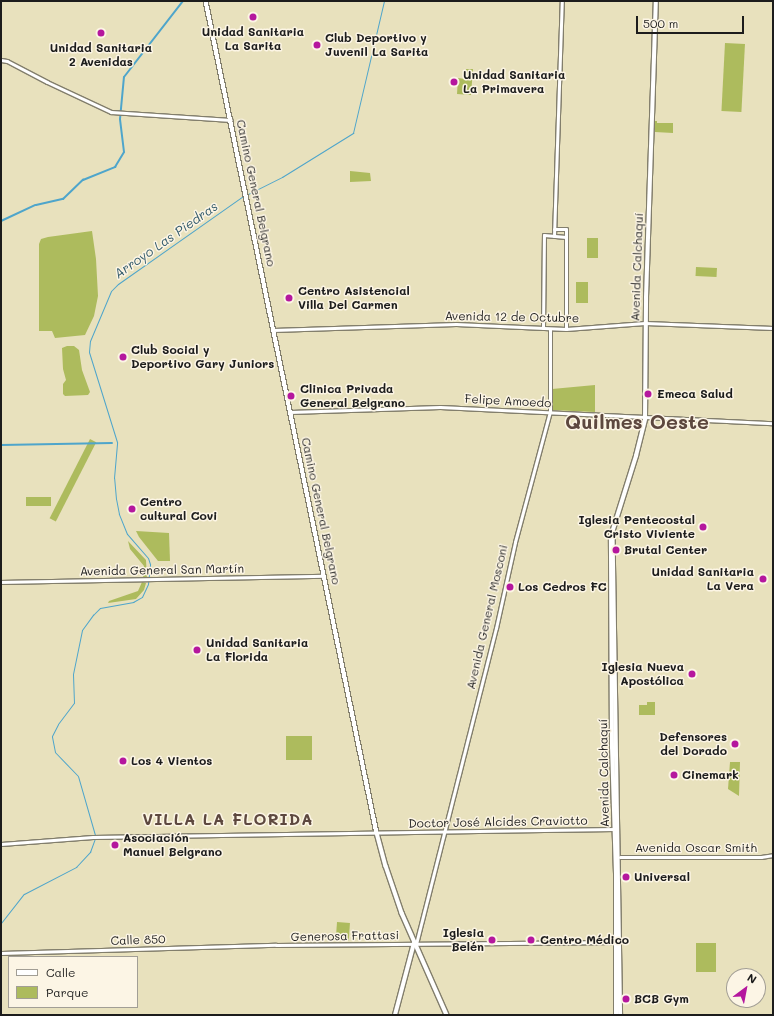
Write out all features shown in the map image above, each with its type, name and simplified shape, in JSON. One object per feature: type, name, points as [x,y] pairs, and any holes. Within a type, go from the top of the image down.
[{"type":"main road","name":"Camino General Belgrano","points":[[206,1],[377,833],[393,889],[414,944],[447,1015]]},
{"type":"main road","points":[[554,236],[563,1]]},
{"type":"main road","name":"Avenida Calchaquí","points":[[617,821],[613,798],[611,566],[613,530],[636,456],[645,416],[645,323],[656,1]]},
{"type":"main road","points":[[1,60],[7,61],[109,111],[231,120]]},
{"type":"main road","points":[[555,229],[566,229],[566,329]]},
{"type":"main road","points":[[543,328],[544,235],[566,237]]},
{"type":"main road","name":"Avenida 12 de Octubre","points":[[274,330],[456,324],[566,329],[645,323],[773,328]]},
{"type":"main road","name":"Avenida General Mosconi","points":[[396,1015],[496,628],[515,542],[549,413],[550,329]]},
{"type":"main road","name":"Felipe Amoedo","points":[[290,412],[437,407],[773,423]]},
{"type":"main road","name":"Avenida Calchaquí","points":[[613,530],[621,1015]]},
{"type":"main road","name":"Avenida General San Martín","points":[[1,582],[324,576]]},
{"type":"main road","name":"Avenida Calchaquí","points":[[616,1015],[615,840],[617,829]]},
{"type":"main road","name":"Doctor José Alcides Craviotto","points":[[1,844],[93,837],[617,829]]},
{"type":"main road","points":[[615,840],[618,857]]},
{"type":"main road","name":"Avenida Oscar Smith","points":[[618,857],[761,857],[773,855]]},
{"type":"main road","name":"Generosa Frattasi","points":[[276,945],[620,942]]},
{"type":"main road","name":"Calle 850","points":[[1,953],[276,945]]},
{"type":"green space","points":[[725,43],[745,44],[741,112],[721,111]]},
{"type":"green space","points":[[466,69],[473,69],[471,95],[457,94],[458,78],[465,79]]},
{"type":"green space","points":[[654,121],[657,121],[657,123],[673,123],[673,133],[655,132]]},
{"type":"green space","points":[[350,171],[370,173],[371,181],[350,182]]},
{"type":"green space","points":[[92,231],[96,259],[98,296],[94,316],[85,335],[55,338],[52,331],[39,331],[39,244],[41,239],[48,237]]},
{"type":"green space","points":[[587,238],[598,238],[598,258],[587,258]]},
{"type":"green space","points":[[696,267],[717,268],[717,277],[696,276]]},
{"type":"green space","points":[[576,282],[588,282],[588,303],[576,303]]},
{"type":"green space","points":[[74,346],[79,350],[82,370],[90,392],[88,395],[65,396],[63,394],[63,384],[66,380],[63,369],[62,348]]},
{"type":"green space","points":[[595,385],[595,412],[552,410],[552,389]]},
{"type":"green space","points":[[90,439],[96,442],[56,521],[50,518]]},
{"type":"green space","points":[[26,497],[51,497],[51,506],[26,506]]},
{"type":"green space","points":[[136,531],[169,533],[170,561],[158,561]]},
{"type":"green space","points":[[128,541],[146,560],[147,578],[143,578],[144,566],[130,549]]},
{"type":"green space","points":[[142,582],[146,583],[144,590],[136,599],[108,603],[109,601],[138,591]]},
{"type":"green space","points":[[647,702],[655,702],[655,715],[639,715],[639,705],[647,705]]},
{"type":"green space","points":[[286,736],[312,736],[312,760],[286,760]]},
{"type":"green space","points":[[730,762],[740,762],[739,796],[728,789]]},
{"type":"green space","points":[[337,922],[350,923],[349,941],[336,940]]},
{"type":"green space","points":[[696,943],[716,943],[716,972],[696,972]]},
{"type":"waterway","points":[[1,221],[36,205],[63,199],[83,180],[115,167],[124,152],[120,119],[124,77],[183,1]]},
{"type":"waterway","name":"Arroyo Las Piedras","points":[[95,835],[78,776],[55,752],[52,736],[58,724],[74,703],[73,674],[82,630],[100,608],[133,602],[142,597],[148,584],[150,564],[148,558],[127,534],[119,514],[114,478],[117,442],[89,352],[90,341],[111,291],[118,284],[242,197],[282,177],[353,133],[384,1]]},
{"type":"waterway","points":[[1,445],[112,443]]},
{"type":"waterway","name":"Arroyo Las Piedras","points":[[1,923],[24,894],[76,867],[90,852],[95,838]]},
{"type":"place","name":"Unidad Sanitaria La Sarita","points":[[253,17]]},
{"type":"place","name":"Unidad Sanitaria 2 Avenidas","points":[[101,33]]},
{"type":"place","name":"Club Deportivo y Juvenil La Sarita","points":[[317,45]]},
{"type":"place","name":"Unidad Sanitaria La Primavera","points":[[454,82]]},
{"type":"place","name":"Centro Asistencial Villa Del Carmen","points":[[289,298]]},
{"type":"place","name":"Club Social y Deportivo Gary Juniors","points":[[123,357]]},
{"type":"place","name":"Emeca Salud","points":[[648,394]]},
{"type":"place","name":"Clinica Privada General Belgrano","points":[[291,396]]},
{"type":"place","name":"Centro cultural Covi","points":[[132,509]]},
{"type":"place","name":"Iglesia Pentecostal Cristo Viviente","points":[[703,527]]},
{"type":"place","name":"Brutal Center","points":[[616,550]]},
{"type":"place","name":"Unidad Sanitaria La Vera","points":[[763,579]]},
{"type":"place","name":"Los Cedros FC","points":[[510,587]]},
{"type":"place","name":"Unidad Sanitaria La Florida","points":[[197,650]]},
{"type":"place","name":"Iglesia Nueva Apostólica","points":[[692,674]]},
{"type":"place","name":"Defensores del Dorado","points":[[735,744]]},
{"type":"place","name":"Los 4 Vientos","points":[[123,761]]},
{"type":"place","name":"Cinemark","points":[[674,775]]},
{"type":"place","name":"Asociación Manuel Belgrano","points":[[115,845]]},
{"type":"place","name":"Universal","points":[[626,877]]},
{"type":"place","name":"Iglesia Belén","points":[[492,940]]},
{"type":"place","name":"Centro Médico","points":[[531,940]]},
{"type":"place","name":"BCB Gym","points":[[626,999]]},
{"type":"district","name":"Quilmes Oeste","points":[[637,421]]},
{"type":"district","name":"VILLA LA FLORIDA","points":[[228,819]]}]
